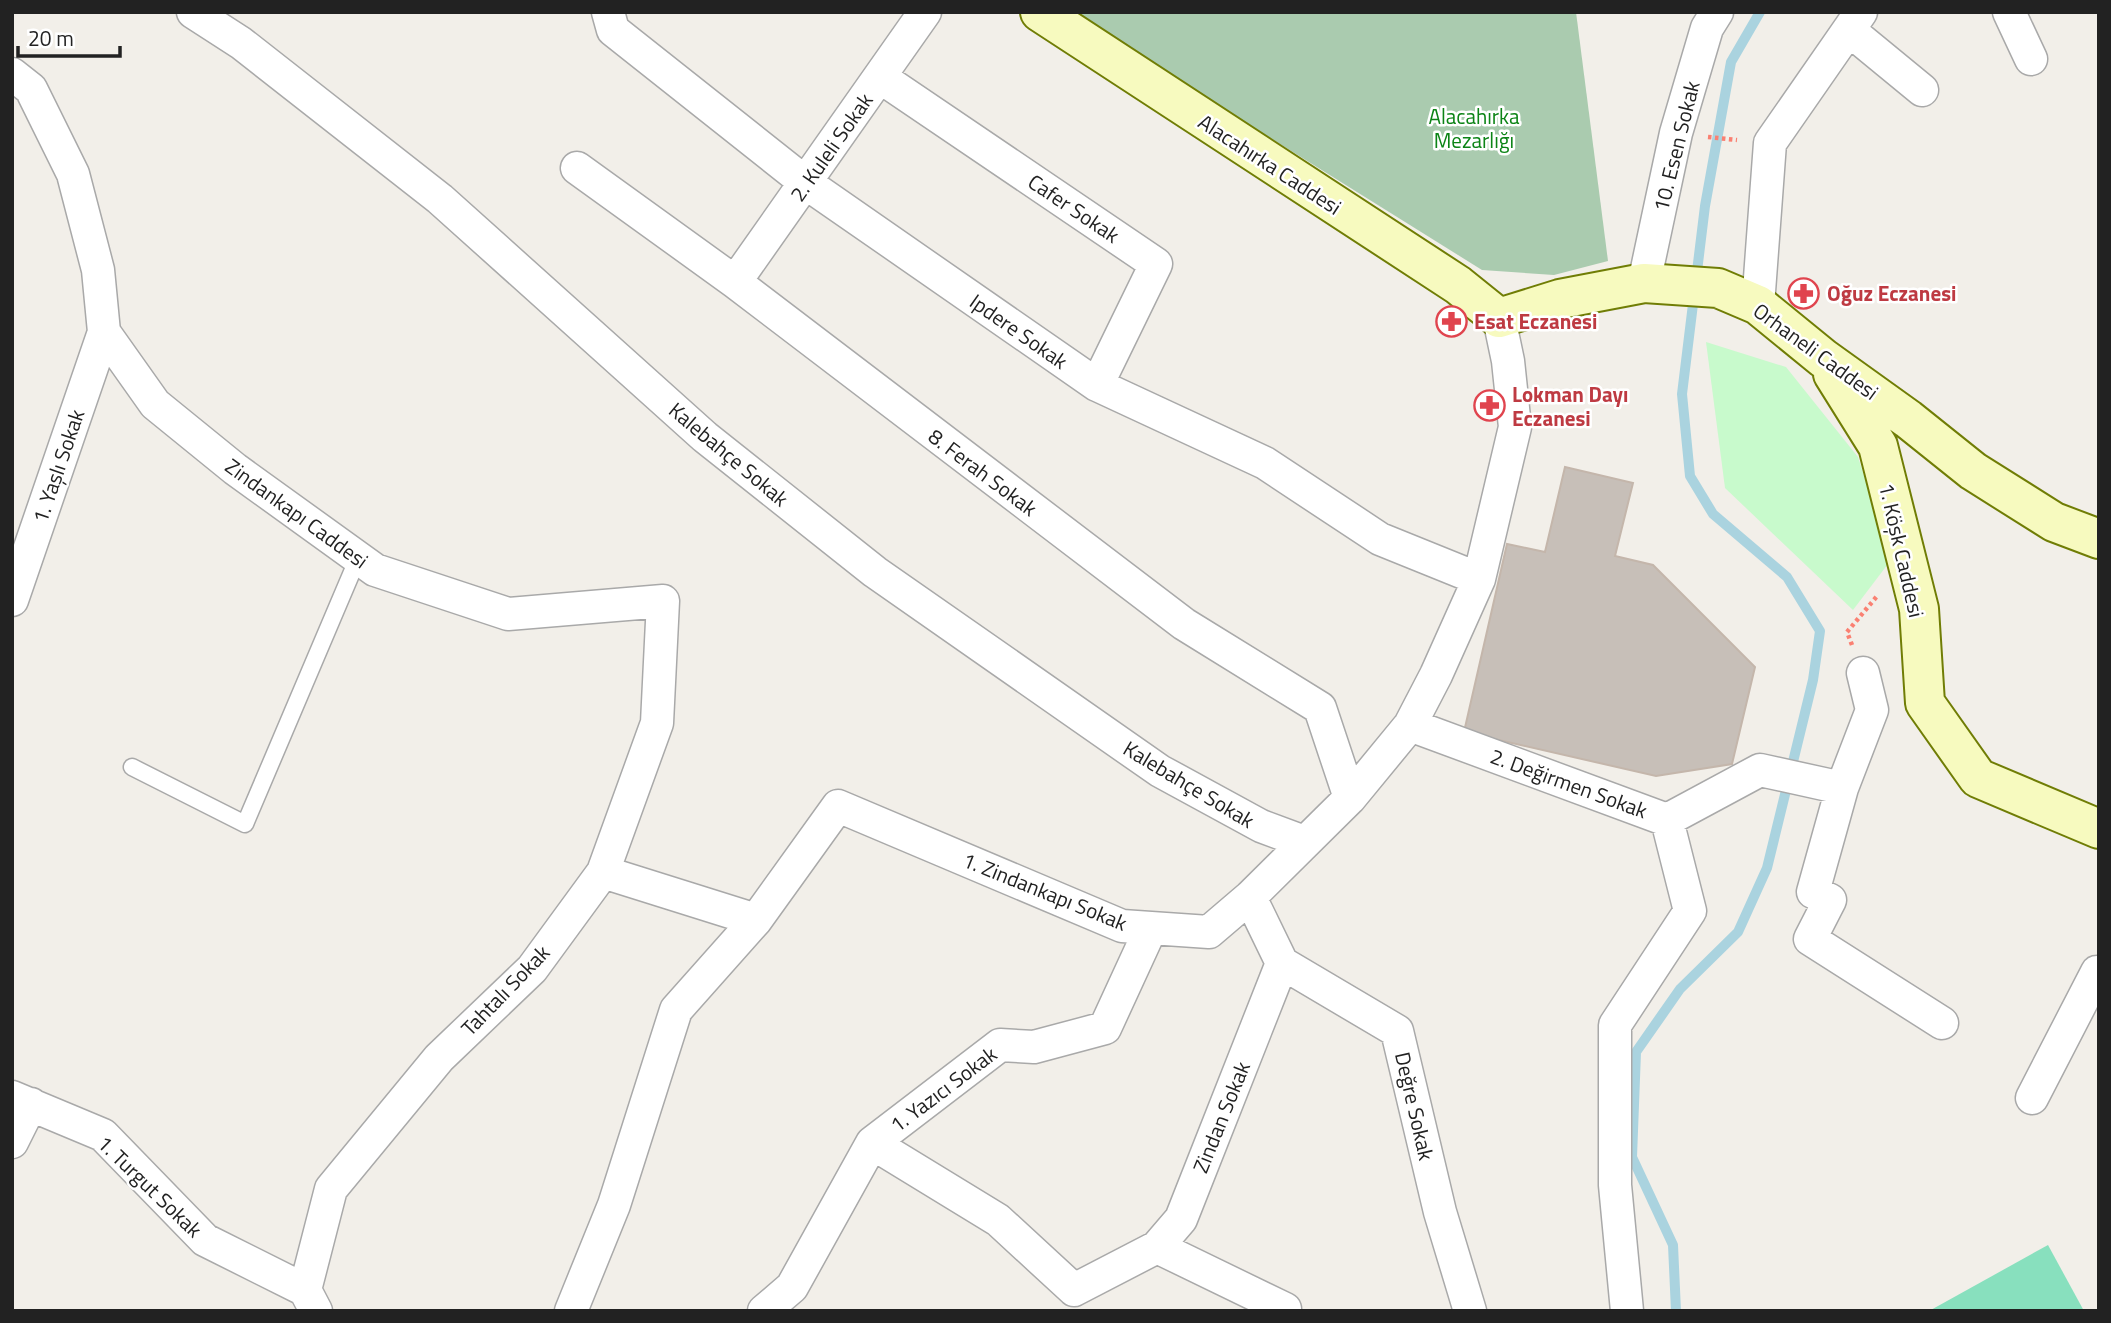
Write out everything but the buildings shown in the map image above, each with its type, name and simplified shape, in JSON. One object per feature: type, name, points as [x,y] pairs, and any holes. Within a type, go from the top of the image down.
[{"type":"main road","name":"Alacahırka Caddesi","points":[[1040,12],[1458,285],[1499,318]]},
{"type":"main road","name":"Orhaneli Caddesi","points":[[1499,318],[1560,299],[1644,284],[1718,288],[1758,305],[1823,358],[1909,419],[1973,471],[2054,522],[2099,539]]},
{"type":"main road","name":"1. Köşk Caddesi","points":[[1823,358],[1878,446],[1919,609],[1925,704],[1978,778],[2099,829]]},
{"type":"street","name":"Kalebahçe Sokak","points":[[192,12],[241,43],[440,199],[705,437],[875,572],[1160,771],[1261,826],[1304,842]]},
{"type":"street","name":"Ipdere Sokak","points":[[608,12],[613,30],[806,183],[1097,385],[1265,463],[1380,539],[1479,579]]},
{"type":"street","name":"2. Kuleli Sokak","points":[[735,282],[925,12]]},
{"type":"street","name":"10. Esen Sokak","points":[[1644,284],[1675,133],[1707,28],[1717,12]]},
{"type":"street","points":[[2009,12],[2031,59]]},
{"type":"street","points":[[1758,305],[1770,143],[1855,21],[1922,90]]},
{"type":"street","points":[[12,74],[30,89],[73,174],[98,270],[104,332]]},
{"type":"street","name":"Cafer Sokak","points":[[880,77],[1156,264],[1097,385]]},
{"type":"street","name":"8. Ferah Sokak","points":[[577,168],[735,282],[1184,624],[1320,708],[1350,798]]},
{"type":"street","name":"1. Zindankapı Sokak","points":[[571,1311],[614,1205],[676,1010],[756,920],[838,806],[1122,926],[1209,932],[1250,897],[1350,798],[1410,725],[1436,675],[1479,579],[1515,427],[1508,361],[1499,318]]},
{"type":"street","name":"Zindankapı Caddesi","points":[[104,332],[155,404],[235,468],[375,570],[509,614],[663,601]]},
{"type":"street","name":"1. Yaşlı Sokak","points":[[12,600],[104,332]]},
{"type":"street","name":"Tahtalı Sokak","points":[[310,1300],[331,1189],[439,1058],[532,969],[603,872],[657,723],[663,601]]},
{"type":"street","points":[[1863,673],[1872,710],[1833,786],[1813,892],[1830,900],[1810,939],[1942,1023]]},
{"type":"street","name":"2. Değirmen Sokak","points":[[1410,725],[1667,820],[1760,770],[1833,786]]},
{"type":"street","points":[[1627,1311],[1615,1185],[1615,1025],[1690,911],[1667,820]]},
{"type":"street","points":[[603,872],[756,920]]},
{"type":"street","points":[[1250,897],[1282,963]]},
{"type":"street","name":"1. Yazıcı Sokak","points":[[764,1311],[792,1287],[872,1143],[1000,1045],[1034,1047],[1105,1028],[1151,928]]},
{"type":"street","name":"Zindan Sokak","points":[[1069,1300],[1157,1247],[1181,1219],[1282,963]]},
{"type":"street","name":"Değre Sokak","points":[[1282,963],[1397,1031],[1440,1212],[1471,1311]]},
{"type":"street","points":[[2032,1098],[2099,972]]},
{"type":"street","name":"1. Turgut Sokak","points":[[12,1142],[22,1100],[103,1135],[205,1240],[310,1300]]},
{"type":"street","points":[[872,1143],[998,1220],[1069,1300]]},
{"type":"street","points":[[1157,1247],[1285,1309],[1284,1311]]},
{"type":"lane","points":[[132,767],[245,824],[358,558]]},
{"type":"path","points":[[1706,137],[1741,140]]},
{"type":"path","points":[[1863,673],[1847,632],[1907,559]]},
{"type":"green space","name":"Alacahırka Mezarlığı","points":[[1075,12],[1576,12],[1608,261],[1554,275],[1482,270],[1112,39]]},
{"type":"green space","points":[[1706,342],[1786,367],[1858,457],[1891,560],[1853,610],[1725,488]]},
{"type":"green space","points":[[2048,1245],[2084,1311],[1929,1311]]},
{"type":"waterway","points":[[1676,1311],[1673,1245],[1632,1157],[1636,1052],[1680,989],[1738,932],[1767,868],[1813,680],[1820,631],[1787,577],[1713,514],[1690,476],[1682,394],[1705,206],[1731,62],[1760,12]]},
{"type":"place","name":"Oğuz Eczanesi","points":[[1804,293]]},
{"type":"place","name":"Esat Eczanesi","points":[[1451,321]]},
{"type":"place","name":"Lokman Dayı Eczanesi","points":[[1489,406]]}]
